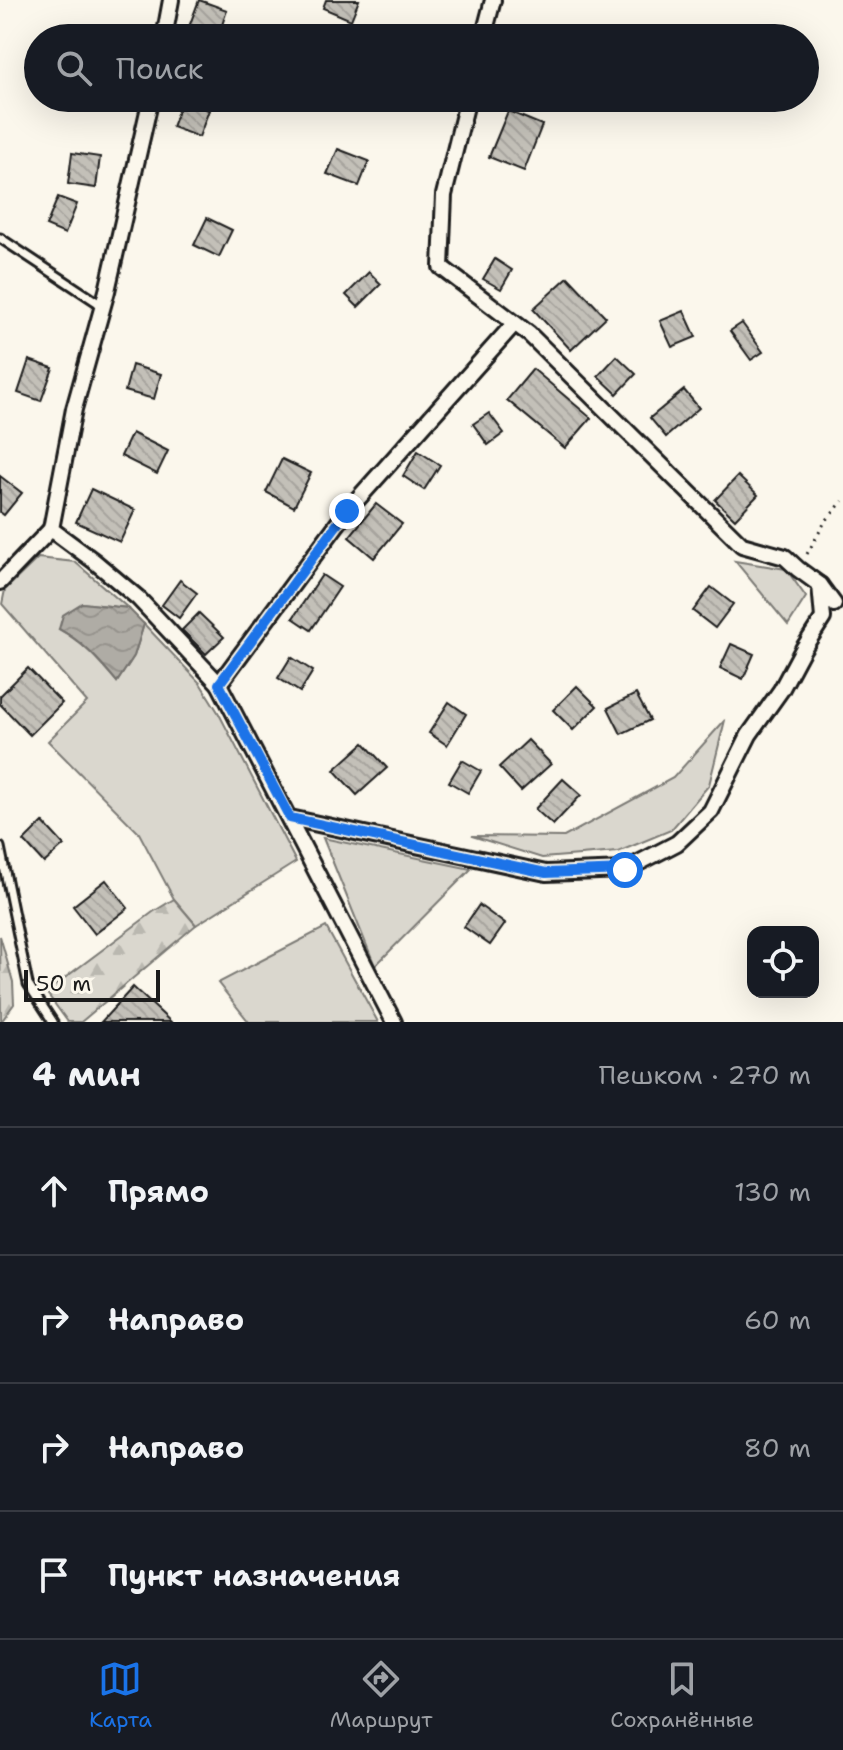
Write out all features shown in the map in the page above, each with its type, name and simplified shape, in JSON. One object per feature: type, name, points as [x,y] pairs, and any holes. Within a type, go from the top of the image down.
[{"type":"street","points":[[167,24],[171,0]]},
{"type":"street","points":[[487,24],[493,0]]},
{"type":"street","points":[[0,582],[51,529],[74,409],[103,306],[148,112]]},
{"type":"street","points":[[465,112],[444,195],[441,267],[529,334],[742,545],[785,557],[820,585],[834,604]]},
{"type":"street","points":[[219,684],[347,511],[514,324]]},
{"type":"street","points":[[51,529],[138,598],[219,684],[394,1022]]},
{"type":"street","points":[[290,818],[546,873],[625,870],[677,843],[711,811],[749,735],[781,690],[823,618],[820,585]]},
{"type":"lane","points":[[0,238],[103,306]]},
{"type":"lane","points":[[0,847],[28,984],[53,1022]]},
{"type":"path","points":[[798,569],[825,522],[843,501]]},
{"type":"green space","points":[[38,558],[75,562],[128,608],[82,603],[59,629],[83,646],[117,682],[134,656],[144,624],[200,683],[296,862],[196,925],[174,899],[139,833],[48,741],[87,702],[2,604],[5,590]]},
{"type":"green space","points":[[735,561],[786,569],[806,597],[788,625]]},
{"type":"green space","points":[[725,720],[709,785],[671,830],[618,852],[542,858],[472,836],[564,837],[673,778]]},
{"type":"green space","points":[[323,838],[471,869],[375,966]]},
{"type":"green space","points":[[174,899],[196,925],[81,1022],[68,1022],[46,992]]},
{"type":"green space","points":[[326,927],[378,1022],[249,1022],[218,983]]},
{"type":"green space","points":[[0,936],[13,982],[14,1004],[1,1022]]},
{"type":"water","points":[[82,603],[128,608],[144,624],[134,656],[117,682],[91,652],[59,629],[63,615]]},
{"type":"building","points":[[199,0],[227,10],[222,24],[190,24]]},
{"type":"building","points":[[326,0],[359,0],[351,20],[323,8]]},
{"type":"building","points":[[178,112],[208,112],[199,137],[172,127]]},
{"type":"building","points":[[508,112],[542,125],[524,171],[489,157]]},
{"type":"building","points":[[338,149],[369,161],[359,186],[327,174]]},
{"type":"building","points":[[72,153],[100,157],[96,188],[68,184]]},
{"type":"building","points":[[58,197],[77,204],[65,234],[46,226]]},
{"type":"building","points":[[207,218],[232,230],[219,257],[194,245]]},
{"type":"building","points":[[495,259],[512,270],[501,289],[483,279]]},
{"type":"building","points":[[369,272],[381,284],[358,307],[346,295]]},
{"type":"building","points":[[568,277],[606,317],[571,350],[533,309]]},
{"type":"building","points":[[684,311],[696,337],[672,347],[660,321]]},
{"type":"building","points":[[742,323],[763,352],[751,360],[730,331]]},
{"type":"building","points":[[617,356],[636,374],[617,394],[598,376]]},
{"type":"building","points":[[29,360],[53,368],[41,401],[18,393]]},
{"type":"building","points":[[132,365],[161,374],[154,399],[125,391]]},
{"type":"building","points":[[533,369],[591,418],[565,448],[507,400]]},
{"type":"building","points":[[684,390],[699,408],[666,437],[650,418]]},
{"type":"building","points":[[489,413],[504,433],[488,445],[473,424]]},
{"type":"building","points":[[132,433],[168,451],[157,474],[121,456]]},
{"type":"building","points":[[418,451],[440,465],[424,490],[403,476]]},
{"type":"building","points":[[282,459],[311,473],[294,507],[266,492]]},
{"type":"building","points":[[0,476],[22,493],[4,515],[0,512]]},
{"type":"building","points":[[738,476],[758,495],[735,519],[715,500]]},
{"type":"building","points":[[91,489],[135,510],[120,542],[76,522]]},
{"type":"building","points":[[376,504],[402,524],[374,558],[349,537]]},
{"type":"building","points":[[322,575],[340,587],[311,630],[293,618]]},
{"type":"building","points":[[180,580],[197,593],[179,618],[162,605]]},
{"type":"building","points":[[711,587],[733,604],[715,628],[693,611]]},
{"type":"building","points":[[199,613],[224,637],[206,654],[182,630]]},
{"type":"building","points":[[731,644],[754,654],[743,679],[720,668]]},
{"type":"building","points":[[291,657],[313,671],[300,692],[278,678]]},
{"type":"building","points":[[28,668],[62,703],[30,735],[0,704],[0,696]]},
{"type":"building","points":[[577,686],[597,706],[573,730],[553,710]]},
{"type":"building","points":[[636,694],[650,720],[621,734],[608,708]]},
{"type":"building","points":[[449,702],[466,714],[447,745],[429,733]]},
{"type":"building","points":[[528,740],[551,764],[521,791],[499,767]]},
{"type":"building","points":[[364,743],[387,768],[357,795],[334,770]]},
{"type":"building","points":[[462,760],[481,771],[468,793],[449,782]]},
{"type":"building","points":[[563,779],[581,795],[553,825],[535,809]]},
{"type":"building","points":[[43,822],[64,845],[44,863],[24,841]]},
{"type":"building","points":[[106,880],[128,908],[95,934],[73,906]]},
{"type":"building","points":[[479,905],[505,924],[490,945],[464,927]]},
{"type":"building","points":[[133,987],[171,1022],[101,1022]]},
{"type":"route","points":[[347,511],[219,684],[290,818],[546,873],[625,870]]}]
